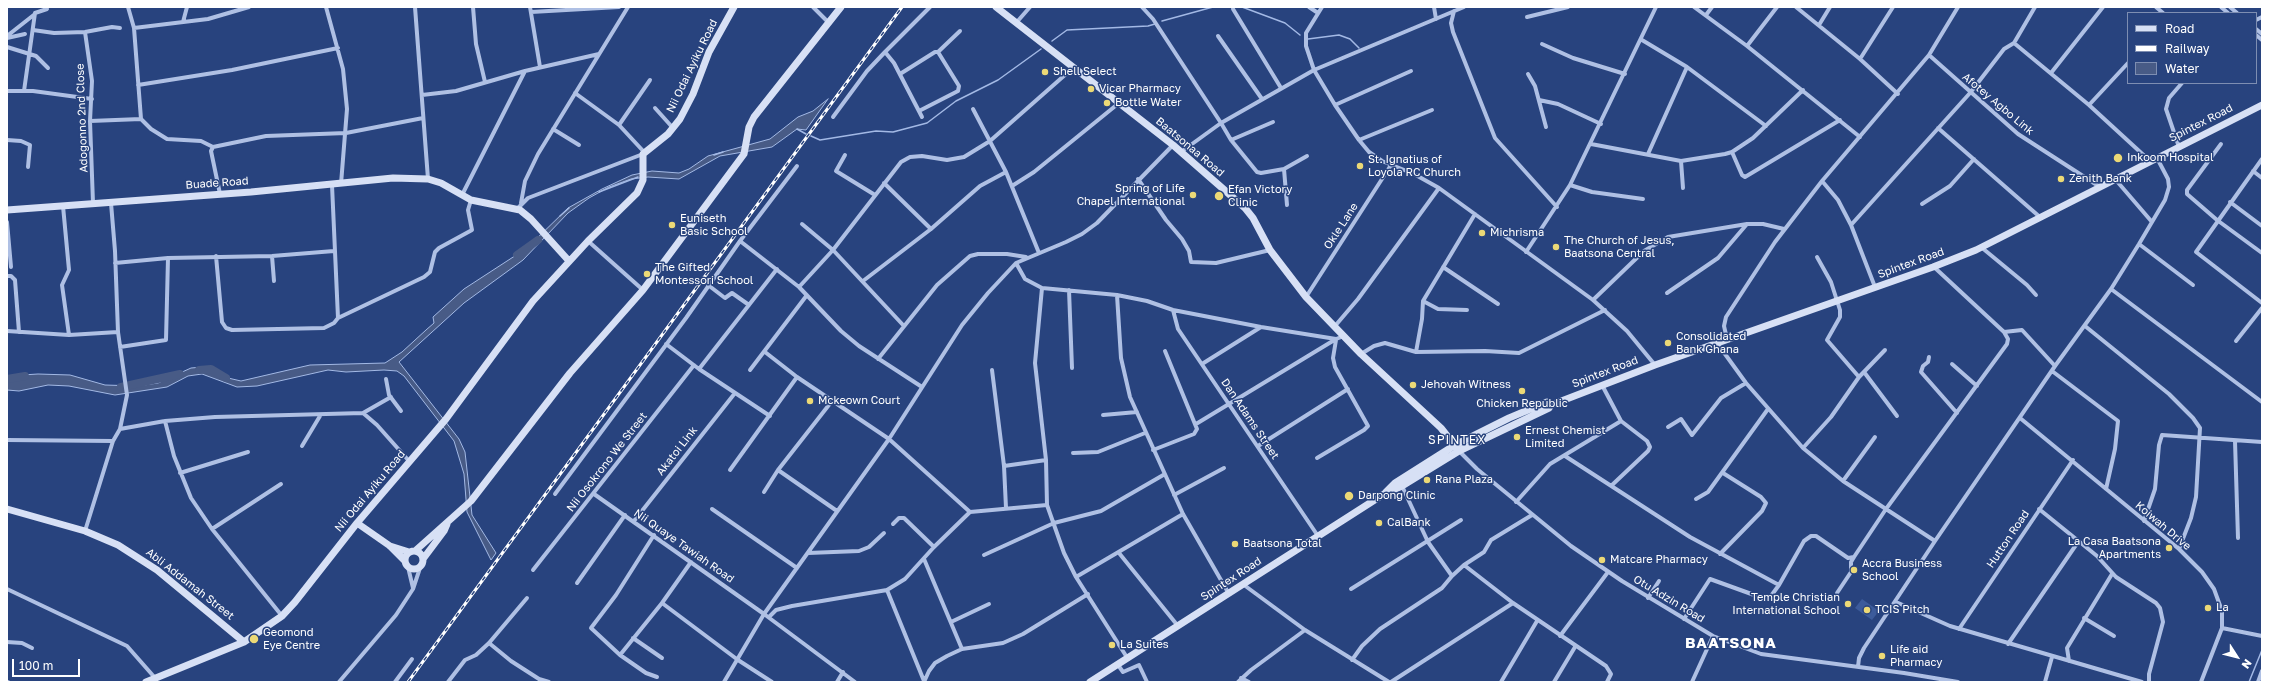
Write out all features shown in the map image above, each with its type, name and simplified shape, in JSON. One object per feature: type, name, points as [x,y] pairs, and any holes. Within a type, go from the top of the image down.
[{"type":"street","points":[[128,7],[134,28],[141,119],[151,129],[167,139],[201,141],[213,147],[266,136],[346,133],[423,118]]},
{"type":"street","points":[[183,22],[187,7]]},
{"type":"street","points":[[134,28],[208,19],[249,7]]},
{"type":"street","points":[[326,7],[343,69],[348,109],[341,184]]},
{"type":"street","points":[[415,7],[428,179]]},
{"type":"street","points":[[473,7],[476,44],[485,82]]},
{"type":"street","points":[[530,7],[540,67]]},
{"type":"street","points":[[531,12],[619,7]]},
{"type":"street","points":[[519,206],[525,181],[531,167],[628,7]]},
{"type":"street","name":"Nii Odai Ayiku Road","points":[[146,682],[157,679],[244,642],[282,616],[357,523],[446,419],[533,301],[588,241],[637,193],[643,180],[644,153],[673,128],[685,110],[709,52],[734,7]]},
{"type":"street","points":[[813,7],[829,23]]},
{"type":"street","points":[[414,589],[407,564],[412,552],[471,501],[570,373],[643,290],[744,154],[754,117],[841,7]]},
{"type":"street","points":[[833,117],[867,71],[930,7]]},
{"type":"street","name":"Baatsonaa Road","points":[[996,7],[1173,145],[1245,208],[1253,218],[1270,250],[1306,297],[1361,354],[1441,428],[1457,448]]},
{"type":"street","points":[[1016,23],[1030,7]]},
{"type":"street","points":[[1142,7],[1153,19],[1221,123],[1230,140],[1257,172],[1261,173],[1284,169],[1307,156]]},
{"type":"street","points":[[1309,7],[1318,13]]},
{"type":"street","points":[[1322,7],[1305,37],[1314,70],[1335,105],[1359,140],[1377,158],[1414,174],[1439,188],[1593,300],[1636,341],[1655,365]]},
{"type":"street","points":[[1434,7],[1436,19]]},
{"type":"street","points":[[1181,152],[1221,123],[1314,70],[1464,7]]},
{"type":"street","points":[[1527,17],[1568,7]]},
{"type":"street","points":[[1526,252],[1557,207],[1570,185],[1642,40],[1656,7]]},
{"type":"street","points":[[1694,7],[1804,90],[1860,137]]},
{"type":"street","points":[[1706,15],[1712,7]]},
{"type":"street","points":[[1747,46],[1777,7]]},
{"type":"street","points":[[1796,7],[1860,58],[1898,94]]},
{"type":"street","points":[[1819,26],[1830,7]]},
{"type":"street","points":[[1860,58],[1893,7]]},
{"type":"street","points":[[1727,339],[1724,326],[1726,317],[1784,230],[1822,182],[1898,94],[1929,55],[1958,7]]},
{"type":"street","points":[[1851,225],[1970,93],[2004,50],[2014,43],[2035,7]]},
{"type":"street","points":[[2051,73],[2104,7]]},
{"type":"street","points":[[7,37],[35,13],[47,8]]},
{"type":"street","points":[[1233,9],[1281,88]]},
{"type":"street","points":[[1454,11],[1451,23],[1453,32],[1495,138],[1557,207]]},
{"type":"street","points":[[24,91],[28,52],[35,13]]},
{"type":"street","points":[[33,30],[54,33],[86,32],[112,27],[120,28]]},
{"type":"street","points":[[900,74],[935,52],[938,52],[960,31]]},
{"type":"street","name":"Adogonno 2nd Close","points":[[86,32],[92,81],[90,121],[93,203]]},
{"type":"street","points":[[7,37],[25,34]]},
{"type":"street","points":[[1218,36],[1262,99]]},
{"type":"street","points":[[1642,40],[1687,67],[1766,126]]},
{"type":"street","points":[[2014,43],[2089,105],[2150,161]]},
{"type":"street","points":[[1542,44],[1573,58],[1624,74]]},
{"type":"street","points":[[7,47],[28,52],[36,56],[48,68]]},
{"type":"street","points":[[138,85],[232,70],[338,48]]},
{"type":"street","points":[[885,52],[900,74],[922,117]]},
{"type":"street","points":[[919,111],[960,89],[938,52]]},
{"type":"street","points":[[422,95],[456,91],[540,67],[600,54]]},
{"type":"street","name":"Afotey Agbo Link","points":[[1929,55],[1970,93],[2018,134],[2100,187]]},
{"type":"street","points":[[2089,105],[2127,64]]},
{"type":"street","points":[[798,287],[833,250],[901,162],[910,157],[922,156],[947,160],[959,159],[990,141],[1074,67]]},
{"type":"street","points":[[1648,154],[1687,67]]},
{"type":"street","points":[[462,195],[525,71]]},
{"type":"street","points":[[1335,105],[1411,71]]},
{"type":"street","points":[[1528,74],[1539,100],[1546,127]]},
{"type":"street","points":[[619,125],[650,80]]},
{"type":"street","points":[[2179,146],[2166,109],[2169,98],[2181,84]]},
{"type":"street","points":[[1591,144],[1681,161],[1732,152],[1753,138],[1804,90]]},
{"type":"street","points":[[7,92],[24,91],[92,100]]},
{"type":"street","points":[[519,206],[644,153],[619,125],[575,93]]},
{"type":"street","points":[[1539,100],[1558,104],[1601,124]]},
{"type":"street","points":[[1012,186],[1034,172],[1119,102]]},
{"type":"street","name":"Spintex Road","points":[[1384,494],[1395,482],[1512,417],[1547,402],[1551,405],[1717,342],[1934,267],[1981,247],[2041,218],[2114,179],[2262,105]]},
{"type":"street","points":[[655,108],[673,128]]},
{"type":"street","points":[[973,109],[1006,172],[1040,253]]},
{"type":"street","points":[[1359,140],[1432,110]]},
{"type":"street","points":[[90,121],[141,119]]},
{"type":"street","points":[[1732,152],[1742,175],[1745,177],[1840,120]]},
{"type":"street","points":[[1230,140],[1273,122]]},
{"type":"street","points":[[1938,128],[2041,218]]},
{"type":"street","points":[[553,129],[579,145]]},
{"type":"street","points":[[7,140],[21,141],[30,145],[28,167]]},
{"type":"street","points":[[2221,144],[2186,193],[2188,197],[2217,220],[2262,253]]},
{"type":"street","points":[[724,682],[764,614],[889,439],[962,325],[993,287],[1016,263],[1082,234],[1097,223],[1138,179],[1173,145]]},
{"type":"street","points":[[213,147],[211,151],[220,194]]},
{"type":"street","points":[[845,155],[836,171],[875,195]]},
{"type":"street","points":[[1858,667],[1859,658],[1864,648],[1896,602],[1935,541],[2055,366],[2111,289],[2165,200],[2169,186],[2168,179],[2157,158]]},
{"type":"street","points":[[1922,204],[1950,186],[1974,159]]},
{"type":"street","points":[[2262,159],[2217,220],[2196,252],[2262,303]]},
{"type":"street","points":[[1681,161],[1684,188]]},
{"type":"street","name":"Okle Lane","points":[[1306,297],[1391,165]]},
{"type":"street","points":[[555,494],[740,241],[797,166]]},
{"type":"street","points":[[1284,169],[1287,206]]},
{"type":"street","points":[[2253,171],[2262,178]]},
{"type":"street","points":[[863,280],[931,229],[980,186],[1006,172]]},
{"type":"street","name":"Buade Road","points":[[7,210],[332,185],[393,178],[428,179],[441,183],[471,200],[519,206]]},
{"type":"street","points":[[1138,179],[1166,220],[1182,239],[1188,251],[1191,262],[1216,263],[1270,250]]},
{"type":"street","points":[[2114,179],[2152,222]]},
{"type":"street","points":[[1822,182],[1838,200],[1851,225],[1875,287]]},
{"type":"street","points":[[884,183],[931,229]]},
{"type":"street","points":[[332,185],[338,318]]},
{"type":"street","points":[[1570,185],[1592,192],[1643,199]]},
{"type":"street","points":[[1335,326],[1358,299],[1439,188]]},
{"type":"street","points":[[216,256],[222,322],[226,328],[232,330],[324,328],[334,323],[338,318],[424,278],[430,272],[435,252],[439,248],[472,230],[468,210],[471,200]]},
{"type":"street","points":[[2230,202],[2262,226]]},
{"type":"street","points":[[85,531],[113,441],[120,429],[126,396],[118,332],[111,203]]},
{"type":"street","points":[[63,206],[69,270],[62,285],[69,335]]},
{"type":"street","points":[[519,206],[569,261]]},
{"type":"street","points":[[1416,352],[1422,319],[1423,301],[1475,214]]},
{"type":"street","points":[[7,222],[11,267]]},
{"type":"street","points":[[802,224],[833,250],[863,280],[903,325]]},
{"type":"street","points":[[1593,300],[1644,251],[1668,237],[1747,224],[1764,224],[1784,230]]},
{"type":"street","points":[[1667,293],[1710,266],[1747,224]]},
{"type":"street","points":[[588,241],[643,290]]},
{"type":"street","points":[[740,241],[777,269],[807,295],[841,331],[878,359],[922,387]]},
{"type":"street","points":[[2139,244],[2193,285]]},
{"type":"street","points":[[1981,247],[2027,285],[2036,296]]},
{"type":"street","points":[[115,262],[216,256],[272,256],[334,251]]},
{"type":"street","points":[[878,359],[903,325],[937,286],[970,256],[978,254],[1007,254],[1026,258]]},
{"type":"street","points":[[272,256],[274,282]]},
{"type":"street","points":[[1817,257],[1831,282],[1837,300],[1840,317],[1827,340],[1859,377]]},
{"type":"street","points":[[120,347],[166,340],[168,258]]},
{"type":"street","points":[[1016,263],[1025,279],[1042,288],[1117,295],[1147,301],[1173,310],[1261,327],[1336,339]]},
{"type":"street","points":[[1443,267],[1498,304]]},
{"type":"street","points":[[1837,593],[1851,572],[1851,562],[1886,509],[2007,344],[2008,339],[2004,332],[1934,267]]},
{"type":"street","points":[[700,369],[777,269]]},
{"type":"street","points":[[7,276],[11,276],[15,280],[19,332]]},
{"type":"street","points":[[708,285],[725,298],[732,293],[749,305]]},
{"type":"street","points":[[1042,288],[1035,363],[1046,460],[1047,505],[1064,553],[1076,577],[1128,659]]},
{"type":"street","points":[[2111,289],[2262,402]]},
{"type":"street","points":[[1068,290],[1072,368]]},
{"type":"street","points":[[750,370],[807,295]]},
{"type":"street","points":[[1117,295],[1121,358],[1130,397],[1183,514],[1230,594]]},
{"type":"street","points":[[1423,301],[1438,309],[1467,310]]},
{"type":"street","points":[[2236,342],[2262,308]]},
{"type":"street","name":"Dan Adams Street","points":[[1173,310],[1178,329],[1318,536]]},
{"type":"street","points":[[1361,354],[1374,346],[1385,343],[1416,352],[1485,351],[1519,353],[1605,310]]},
{"type":"street","points":[[2085,326],[2168,394],[2198,424],[2200,438],[2192,518],[2179,549]]},
{"type":"street","points":[[1202,364],[1261,327]]},
{"type":"street","points":[[2004,332],[2022,330],[2055,366]]},
{"type":"street","points":[[7,331],[69,335],[118,332]]},
{"type":"street","points":[[1196,424],[1336,339],[1344,336]]},
{"type":"street","points":[[1317,458],[1367,429],[1366,423],[1333,363],[1336,339]]},
{"type":"street","points":[[1717,342],[1746,383],[1804,448],[1843,481],[1935,541]]},
{"type":"street","points":[[666,344],[694,365],[770,416]]},
{"type":"street","points":[[1804,448],[1831,416],[1859,377],[1885,350]]},
{"type":"street","points":[[1153,450],[1194,434],[1197,429],[1165,351]]},
{"type":"street","points":[[765,352],[797,377],[889,439],[970,512]]},
{"type":"street","points":[[1929,357],[1928,362],[1923,366],[1921,372],[1957,413]]},
{"type":"street","points":[[1952,364],[1977,386]]},
{"type":"street","name":"Nii Osokrono We Street","points":[[533,570],[694,365]]},
{"type":"street","points":[[992,370],[1004,466],[1006,508]]},
{"type":"street","points":[[2052,371],[2118,421],[2115,450],[2106,489]]},
{"type":"street","points":[[1864,372],[1897,416]]},
{"type":"street","points":[[730,470],[797,377]]},
{"type":"street","points":[[386,379],[391,397],[401,411]]},
{"type":"street","points":[[1668,427],[1681,419],[1692,435],[1721,398],[1746,383]]},
{"type":"street","points":[[1602,385],[1621,421],[1647,441],[1650,447],[1648,451],[1611,486]]},
{"type":"street","points":[[1258,446],[1348,389]]},
{"type":"street","name":"Akatoi Link","points":[[634,521],[735,393]]},
{"type":"street","points":[[120,429],[165,421],[215,417],[363,414],[391,397]]},
{"type":"street","points":[[764,492],[778,470],[832,400]]},
{"type":"street","points":[[1696,499],[1708,492],[1768,409]]},
{"type":"street","points":[[1103,415],[1137,412]]},
{"type":"street","points":[[363,414],[374,421],[410,461]]},
{"type":"street","points":[[302,446],[320,416]]},
{"type":"street","name":"Koiwah Drive","points":[[2020,418],[2073,460],[2179,549],[2202,572],[2214,588],[2222,611],[2222,628],[2201,682]]},
{"type":"street","points":[[165,421],[174,456],[191,498],[212,529],[282,616]]},
{"type":"street","points":[[1516,502],[1550,464],[1621,421]]},
{"type":"street","points":[[1073,453],[1098,452],[1145,433]]},
{"type":"street","points":[[2144,521],[2156,489],[2161,436],[2164,434],[2235,441],[2262,442]]},
{"type":"street","points":[[1843,481],[1875,437]]},
{"type":"street","points":[[7,440],[113,441]]},
{"type":"street","points":[[2235,441],[2238,538]]},
{"type":"street","name":"Spintex Road","points":[[1090,682],[1230,594],[1384,494],[1402,486],[1457,448]]},
{"type":"street","name":"Otu Adzin Road","points":[[1457,448],[1477,469],[1516,502],[1608,572],[1648,598],[1713,636],[1761,654],[1957,682]]},
{"type":"street","points":[[180,473],[248,452]]},
{"type":"street","points":[[1565,456],[1720,554],[1779,585]]},
{"type":"street","points":[[1004,466],[1046,460]]},
{"type":"street","name":"Hutton Road","points":[[1959,629],[2073,460]]},
{"type":"street","points":[[1174,495],[1224,468]]},
{"type":"street","points":[[778,470],[837,511]]},
{"type":"street","points":[[1720,554],[1762,511],[1766,503],[1761,497],[1723,472]]},
{"type":"street","points":[[984,555],[1054,523],[1101,511],[1165,474]]},
{"type":"street","points":[[212,529],[281,484]]},
{"type":"street","points":[[1402,486],[1428,542],[1452,576]]},
{"type":"street","name":"Nii Quaye Tawiah Road","points":[[594,494],[769,617],[843,672],[854,682]]},
{"type":"street","points":[[769,617],[776,610],[792,606],[887,590],[905,579],[934,547],[970,512],[1047,505]]},
{"type":"street","name":"Abli Addamah Street","points":[[7,509],[85,531],[118,545],[146,561],[244,642]]},
{"type":"street","points":[[712,509],[797,568]]},
{"type":"street","points":[[2039,509],[2106,564],[2112,574],[2156,603],[2162,613],[2162,622],[2149,674],[2149,682]]},
{"type":"street","points":[[1076,577],[1183,514]]},
{"type":"street","points":[[577,583],[624,515]]},
{"type":"street","points":[[1352,660],[1362,646],[1380,628],[1442,588],[1464,565],[1484,552],[1491,540],[1532,515]]},
{"type":"street","points":[[893,524],[899,518],[904,518],[934,547]]},
{"type":"street","points":[[1351,589],[1461,520]]},
{"type":"street","points":[[357,523],[390,546],[407,564],[415,569],[422,562],[444,531],[446,524]]},
{"type":"street","points":[[808,553],[859,551],[869,547],[884,533]]},
{"type":"street","points":[[654,535],[616,595],[591,626],[592,630],[620,655],[646,674],[658,677]]},
{"type":"street","points":[[1684,619],[1710,579],[1768,600],[1779,585],[1804,541],[1811,536],[1816,536],[1848,558],[1854,557]]},
{"type":"street","points":[[2008,644],[2078,542]]},
{"type":"street","points":[[341,681],[396,615],[414,589],[422,562],[420,554],[390,546]]},
{"type":"street","points":[[1119,553],[1178,627]]},
{"type":"street","points":[[924,559],[962,649]]},
{"type":"street","points":[[620,655],[662,603],[692,562]]},
{"type":"street","points":[[1464,565],[1537,621],[1610,670],[1607,682]]},
{"type":"street","points":[[1560,636],[1608,572]]},
{"type":"street","points":[[2069,662],[2066,648],[2112,574]]},
{"type":"street","points":[[1648,598],[1659,581]]},
{"type":"street","points":[[1244,585],[1305,630],[1390,682],[1513,603]]},
{"type":"street","points":[[7,589],[127,646],[157,679]]},
{"type":"street","points":[[887,590],[924,681]]},
{"type":"street","points":[[924,681],[935,663],[962,649],[989,646],[1023,634],[1088,594]]},
{"type":"street","points":[[448,682],[465,660],[476,655],[489,643],[527,598]]},
{"type":"street","points":[[1896,602],[1959,629],[2142,682]]},
{"type":"street","points":[[662,603],[738,660],[772,682]]},
{"type":"street","points":[[951,622],[988,604]]},
{"type":"street","points":[[2084,618],[2114,636]]},
{"type":"street","points":[[1501,682],[1537,621]]},
{"type":"street","points":[[2222,628],[2262,636]]},
{"type":"street","points":[[1240,680],[1305,630]]},
{"type":"street","points":[[1692,682],[1713,636]]},
{"type":"street","points":[[633,638],[662,658]]},
{"type":"street","points":[[7,642],[22,643],[32,648]]},
{"type":"street","points":[[489,643],[511,661],[539,680],[549,682]]},
{"type":"street","points":[[1554,682],[1575,647]]},
{"type":"street","points":[[2045,682],[2052,657]]},
{"type":"street","points":[[395,682],[412,659]]},
{"type":"street","points":[[1118,665],[1123,672],[1139,665],[1147,682]]},
{"type":"street","points":[[2258,682],[2262,671]]},
{"type":"street","points":[[837,682],[843,672]]},
{"type":"street","points":[[1240,680],[1249,682]]},
{"type":"shaded area","name":"TCIS Pitch","points":[[1862,599],[1879,611],[1872,620],[1855,608]]},
{"type":"water","points":[[828,99],[806,130],[797,129],[772,147],[720,156],[679,179],[648,177],[631,179],[609,187],[589,198],[568,213],[523,260],[464,303],[399,362],[459,439],[465,452],[472,515],[496,553],[491,560],[467,512],[464,474],[454,441],[404,376],[397,371],[384,370],[346,372],[328,370],[257,386],[237,387],[202,374],[188,376],[167,387],[115,395],[69,386],[48,385],[19,391],[7,390],[7,380],[22,375],[70,375],[105,385],[137,386],[158,383],[191,368],[203,367],[228,378],[241,381],[310,365],[385,363],[402,352],[434,323],[433,317],[464,289],[527,248],[568,208],[602,189],[632,175],[652,171],[679,173],[689,169],[708,156],[770,139],[798,117],[813,111]]},
{"type":"waterway","points":[[1162,21],[1213,7]]},
{"type":"waterway","points":[[1242,7],[1285,23],[1300,35]]},
{"type":"waterway","points":[[1052,41],[1067,30],[1148,26],[1155,24]]},
{"type":"waterway","points":[[1308,39],[1339,35],[1350,39],[1359,48]]},
{"type":"waterway","points":[[811,136],[820,140],[876,131],[893,132],[927,123],[956,101],[998,80],[1041,49]]},
{"type":"waterway","points":[[797,129],[806,134]]},
{"type":"waterway","points":[[714,155],[723,152]]},
{"type":"waterway","points":[[599,192],[638,177]]},
{"type":"waterway","points":[[560,216],[569,208]]},
{"type":"waterway","points":[[517,255],[538,240]]},
{"type":"waterway","points":[[199,370],[211,369],[226,378]]},
{"type":"waterway","points":[[121,387],[180,374]]},
{"type":"waterway","points":[[7,379],[25,376]]},
{"type":"waterway","points":[[2249,682],[2262,650]]},
{"type":"railway","points":[[408,682],[902,7]]},
{"type":"place","name":"Shell Select","points":[[1045,72]]},
{"type":"place","name":"Vicar Pharmacy","points":[[1091,89]]},
{"type":"place","name":"Bottle Water","points":[[1107,103]]},
{"type":"place","name":"Inkoom Hospital","points":[[2118,158]]},
{"type":"place","name":"St. Ignatius of Loyola RC Church","points":[[1360,166]]},
{"type":"place","name":"Zenith Bank","points":[[2061,179]]},
{"type":"place","name":"Spring of Life Chapel International","points":[[1193,195]]},
{"type":"place","name":"Efan Victory Clinic","points":[[1219,196]]},
{"type":"place","name":"Euniseth Basic School","points":[[672,225]]},
{"type":"place","name":"Michrisma","points":[[1482,233]]},
{"type":"place","name":"The Church of Jesus, Baatsona Central","points":[[1556,247]]},
{"type":"place","name":"The Gifted Montessori School","points":[[647,274]]},
{"type":"place","name":"Consolidated Bank Ghana","points":[[1668,343]]},
{"type":"place","name":"Jehovah Witness","points":[[1413,385]]},
{"type":"place","name":"Chicken Republic","points":[[1522,391]]},
{"type":"place","name":"Mckeown Court","points":[[810,401]]},
{"type":"place","name":"Ernest Chemist Limited","points":[[1517,437]]},
{"type":"place","name":"Rana Plaza","points":[[1427,480]]},
{"type":"place","name":"Darpong Clinic","points":[[1349,496]]},
{"type":"place","name":"CalBank","points":[[1379,523]]},
{"type":"place","name":"Baatsona Total","points":[[1235,544]]},
{"type":"place","name":"La Casa Baatsona Apartments","points":[[2169,548]]},
{"type":"place","name":"Matcare Pharmacy","points":[[1602,560]]},
{"type":"place","name":"Accra Business School","points":[[1854,570]]},
{"type":"place","name":"Temple Christian International School","points":[[1848,604]]},
{"type":"place","name":"La","points":[[2208,608]]},
{"type":"place","name":"TCIS Pitch","points":[[1867,610]]},
{"type":"place","name":"Geomond Eye Centre","points":[[254,639]]},
{"type":"place","name":"La Suites","points":[[1112,645]]},
{"type":"place","name":"Life aid Pharmacy","points":[[1882,656]]},
{"type":"district","name":"SPINTEX","points":[[1457,440]]},
{"type":"district","name":"BAATSONA","points":[[1731,643]]}]
